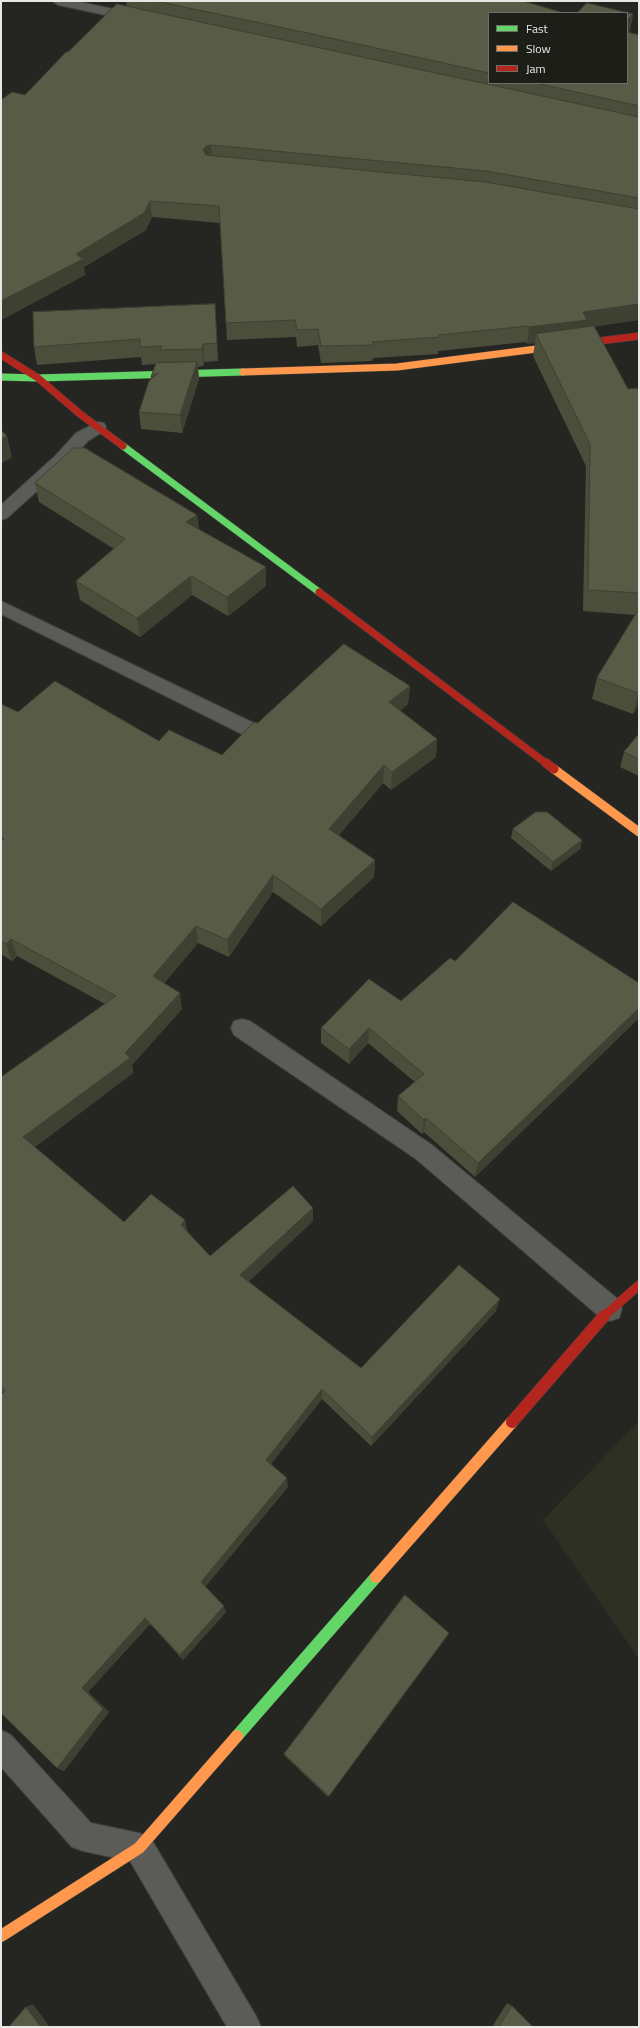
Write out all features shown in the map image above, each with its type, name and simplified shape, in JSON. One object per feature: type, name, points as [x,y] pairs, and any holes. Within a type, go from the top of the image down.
[{"type":"street","points":[[58,1],[152,21]]},
{"type":"street","points":[[1,377],[38,378],[268,373],[397,367],[639,336]]},
{"type":"street","points":[[1,355],[38,378],[80,414],[639,832]]},
{"type":"street","points":[[1,514],[61,460],[82,437],[98,427]]},
{"type":"street","points":[[1,607],[255,732]]},
{"type":"street","points":[[242,1028],[424,1152],[610,1309]]},
{"type":"street","points":[[1,1936],[139,1848],[610,1309],[639,1285]]},
{"type":"street","points":[[1,1745],[84,1836],[139,1848],[245,2027]]},
{"type":"shaded area","points":[[639,1421],[639,1659],[543,1520]]},
{"type":"building","points":[[156,1],[523,1],[561,12],[488,12],[488,73]]},
{"type":"building","points":[[587,3],[625,12],[578,12]]},
{"type":"building","points":[[117,4],[639,117],[639,198],[486,171],[211,145],[206,146],[203,150],[206,155],[485,182],[639,209],[639,304],[583,312],[587,320],[439,335],[439,337],[372,342],[373,345],[321,346],[318,329],[297,330],[295,320],[226,323],[219,206],[150,201],[144,213],[76,254],[83,259],[1,301],[1,100],[12,92],[25,95],[66,52],[68,52]]},
{"type":"building","points":[[628,13],[633,14],[628,19]]},
{"type":"building","points":[[628,32],[639,35],[639,106],[540,84],[628,84]]},
{"type":"building","points":[[215,304],[217,343],[203,344],[202,349],[160,350],[162,346],[140,347],[140,339],[34,347],[33,312]]},
{"type":"building","points":[[594,326],[628,389],[637,388],[639,391],[639,593],[588,590],[590,444],[536,334]]},
{"type":"building","points":[[197,362],[180,415],[139,412],[149,381],[158,373],[151,377],[156,363]]},
{"type":"building","points":[[1,430],[7,436],[1,439]]},
{"type":"building","points":[[74,448],[85,448],[197,515],[186,522],[266,567],[227,597],[191,576],[137,618],[76,581],[125,539],[35,483]]},
{"type":"building","points":[[639,609],[639,692],[638,693],[597,678]]},
{"type":"building","points":[[344,644],[410,686],[389,702],[437,739],[392,772],[384,765],[329,829],[375,860],[321,909],[273,875],[227,940],[196,926],[153,976],[180,993],[125,1053],[130,1058],[23,1137],[124,1222],[151,1194],[185,1220],[181,1225],[210,1256],[293,1186],[313,1208],[240,1275],[361,1368],[459,1265],[500,1299],[372,1437],[322,1389],[266,1460],[287,1478],[201,1582],[224,1606],[180,1655],[145,1618],[82,1688],[103,1709],[57,1768],[1,1713],[1,1395],[5,1390],[1,1386],[1,1077],[116,996],[11,939],[6,944],[1,941],[1,841],[4,839],[1,837],[1,704],[18,712],[55,681],[159,741],[169,730],[222,755],[254,722],[258,723]]},
{"type":"building","points":[[639,734],[639,759],[624,752]]},
{"type":"building","points":[[536,812],[547,812],[582,840],[553,862],[513,829]]},
{"type":"building","points":[[513,902],[639,983],[639,1008],[478,1163],[426,1118],[424,1120],[398,1096],[424,1074],[369,1028],[349,1049],[321,1028],[369,979],[401,1001],[450,958],[455,961]]},
{"type":"building","points":[[405,1595],[449,1633],[329,1796],[284,1754]]},
{"type":"building","points":[[512,2006],[533,2027],[499,2027]]},
{"type":"building","points":[[26,2007],[41,2027],[9,2027]]},
{"type":"traffic: fast","points":[[1,377],[38,378],[243,372]]},
{"type":"traffic: fast","points":[[123,446],[319,592]]},
{"type":"traffic: fast","points":[[237,1736],[376,1577]]},
{"type":"traffic: slow","points":[[243,372],[397,367],[544,348]]},
{"type":"traffic: slow","points":[[554,769],[639,832]]},
{"type":"traffic: slow","points":[[376,1577],[512,1422]]},
{"type":"traffic: slow","points":[[1,1936],[139,1848],[237,1736]]},
{"type":"traffic: jam","points":[[544,348],[639,336]]},
{"type":"traffic: jam","points":[[1,355],[38,378],[80,414],[123,446]]},
{"type":"traffic: jam","points":[[319,592],[554,769]]},
{"type":"traffic: jam","points":[[512,1422],[610,1309],[639,1285]]}]
